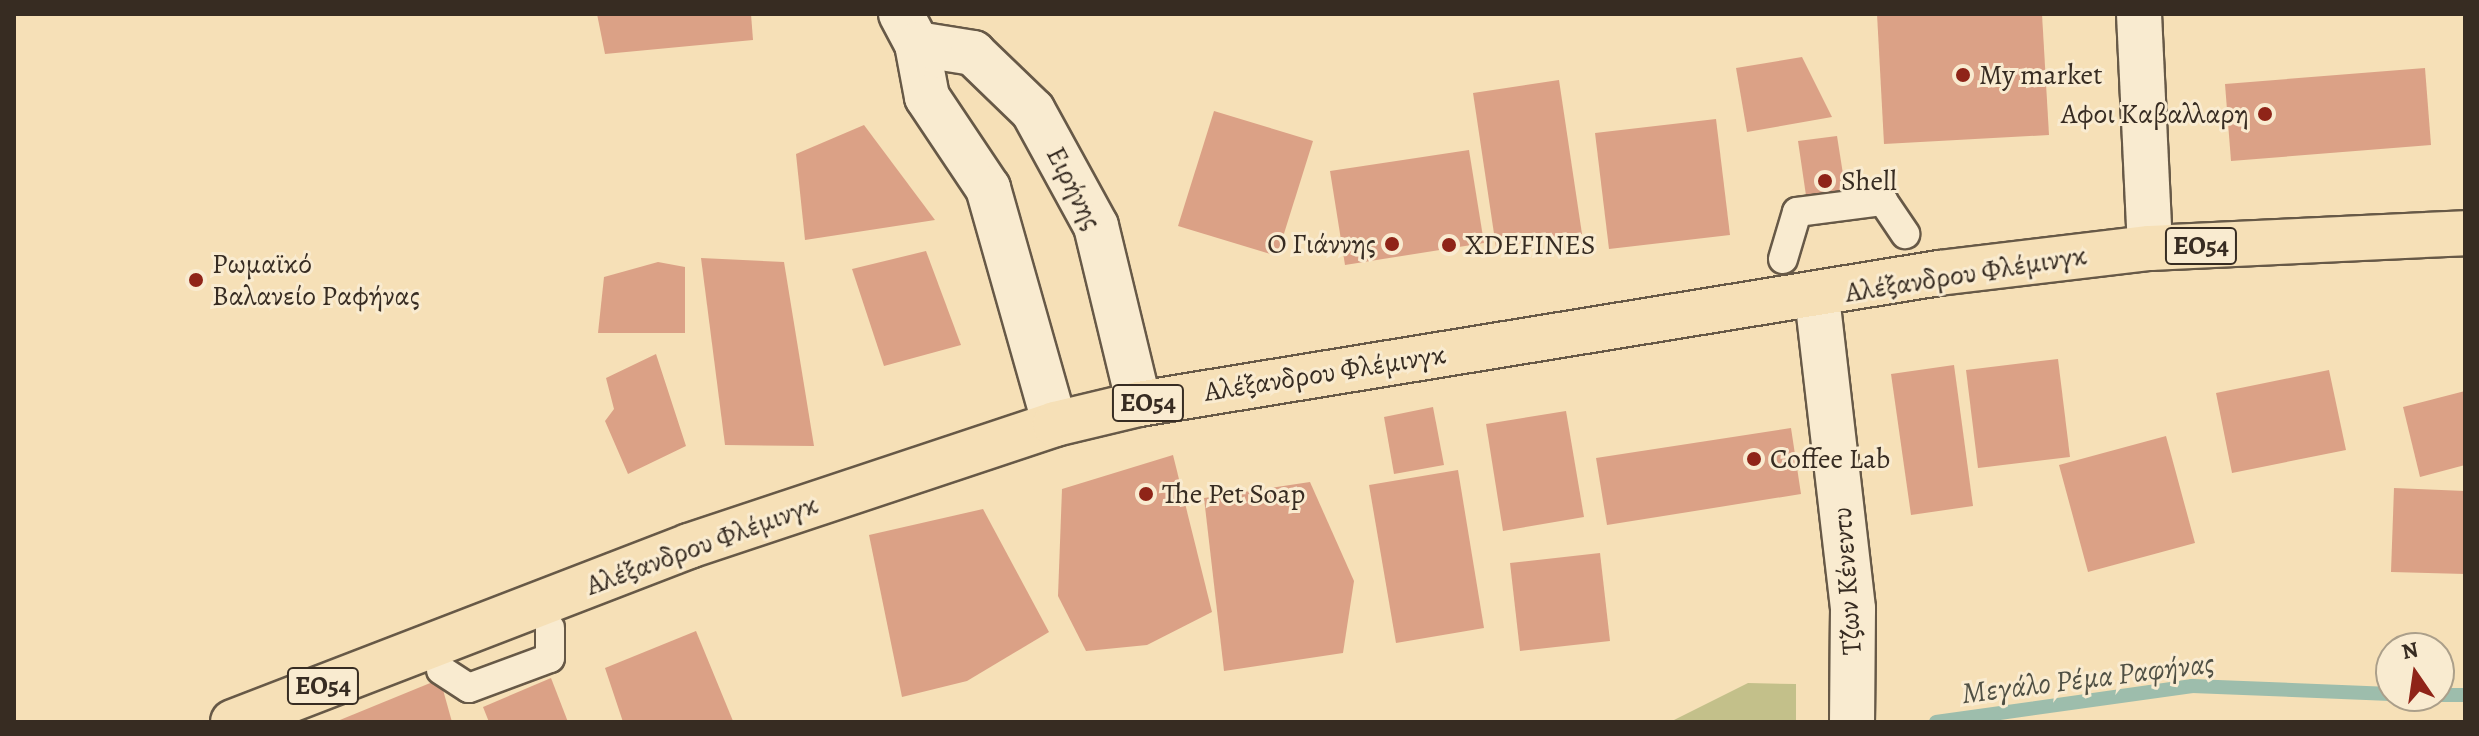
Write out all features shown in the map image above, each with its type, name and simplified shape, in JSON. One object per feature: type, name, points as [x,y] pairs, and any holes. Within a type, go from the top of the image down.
[{"type":"main road","name":"Αλέξανδρου Φλέμινγκ","points":[[233,722],[689,546],[1055,424],[1139,404],[1817,297],[1939,273],[2150,248],[2465,233]]},
{"type":"street","points":[[2139,14],[2150,248]]},
{"type":"street","name":"Ειρήνης","points":[[909,29],[973,53],[1033,111],[1096,226],[1139,404]]},
{"type":"street","name":"Ειρήνης","points":[[909,29],[927,97],[988,188],[1055,424]]},
{"type":"street","name":"Τζων Κένεντυ","points":[[1817,297],[1853,609],[1852,722]]},
{"type":"lane","points":[[1783,259],[1797,212],[1883,201],[1905,234]]},
{"type":"lane","points":[[441,670],[469,688],[550,658],[550,628]]},
{"type":"shaded area","points":[[1748,683],[1796,684],[1796,722],[1670,722]]},
{"type":"building","points":[[597,14],[751,14],[753,40],[605,54]]},
{"type":"building","name":"My market","points":[[1877,14],[2042,14],[2049,135],[1884,144]]},
{"type":"building","points":[[1802,57],[1832,117],[1747,132],[1736,68]]},
{"type":"building","points":[[2425,68],[2431,145],[2231,161],[2225,84]]},
{"type":"building","points":[[1559,80],[1582,234],[1496,247],[1473,93]]},
{"type":"building","points":[[1214,111],[1313,141],[1277,256],[1178,226]]},
{"type":"building","points":[[1716,119],[1730,235],[1609,249],[1595,133]]},
{"type":"building","points":[[864,125],[935,220],[805,240],[796,154]]},
{"type":"building","points":[[1837,136],[1849,212],[1809,216],[1798,141]]},
{"type":"building","points":[[1469,150],[1484,243],[1345,265],[1330,171]]},
{"type":"building","points":[[926,251],[961,345],[884,366],[852,269]]},
{"type":"building","points":[[701,258],[784,262],[814,446],[725,445]]},
{"type":"building","points":[[658,262],[685,267],[685,333],[598,333],[604,277]]},
{"type":"building","points":[[656,354],[686,446],[628,474],[605,421],[614,409],[606,378]]},
{"type":"building","points":[[2058,359],[2070,457],[1978,468],[1966,370]]},
{"type":"building","points":[[1954,365],[1973,506],[1911,515],[1891,374]]},
{"type":"building","points":[[2329,370],[2346,450],[2232,473],[2216,393]]},
{"type":"building","points":[[2465,391],[2465,465],[2420,477],[2403,407]]},
{"type":"building","points":[[1433,407],[1444,465],[1394,474],[1384,417]]},
{"type":"building","points":[[1566,411],[1584,517],[1503,531],[1486,424]]},
{"type":"building","points":[[1791,428],[1801,494],[1607,525],[1596,458]]},
{"type":"building","points":[[2166,436],[2195,543],[2088,572],[2059,465]]},
{"type":"building","points":[[1173,455],[1212,612],[1147,645],[1086,651],[1058,596],[1062,489]]},
{"type":"building","points":[[1458,470],[1484,628],[1396,643],[1369,485]]},
{"type":"building","points":[[1310,482],[1354,581],[1343,653],[1224,671],[1204,498]]},
{"type":"building","points":[[2394,488],[2465,491],[2465,574],[2391,572]]},
{"type":"building","points":[[983,509],[1049,632],[967,681],[902,697],[869,535]]},
{"type":"building","points":[[1600,553],[1610,641],[1520,651],[1510,563]]},
{"type":"building","points":[[696,631],[733,721],[623,722],[605,668]]},
{"type":"building","points":[[551,678],[568,722],[489,722],[483,707]]},
{"type":"building","points":[[440,679],[452,722],[335,722]]},
{"type":"waterway","name":"Μεγάλο Ρέμα Ραφήνας","points":[[1936,722],[2192,686],[2375,693]]},
{"type":"waterway","name":"Μεγάλο Ρέμα Ραφήνας","points":[[2455,695],[2465,695]]},
{"type":"place","name":"My market","points":[[1963,75]]},
{"type":"place","name":"Αφοι Καβαλλαρη","points":[[2265,114]]},
{"type":"place","name":"Shell","points":[[1825,181]]},
{"type":"place","name":"Ο Γιάννης","points":[[1392,244]]},
{"type":"place","name":"XDEFINES","points":[[1449,245]]},
{"type":"place","name":"Ρωμαϊκό Βαλανείο Ραφήνας","points":[[196,280]]},
{"type":"place","name":"Coffee Lab","points":[[1754,459]]},
{"type":"place","name":"The Pet Soap","points":[[1146,494]]}]
